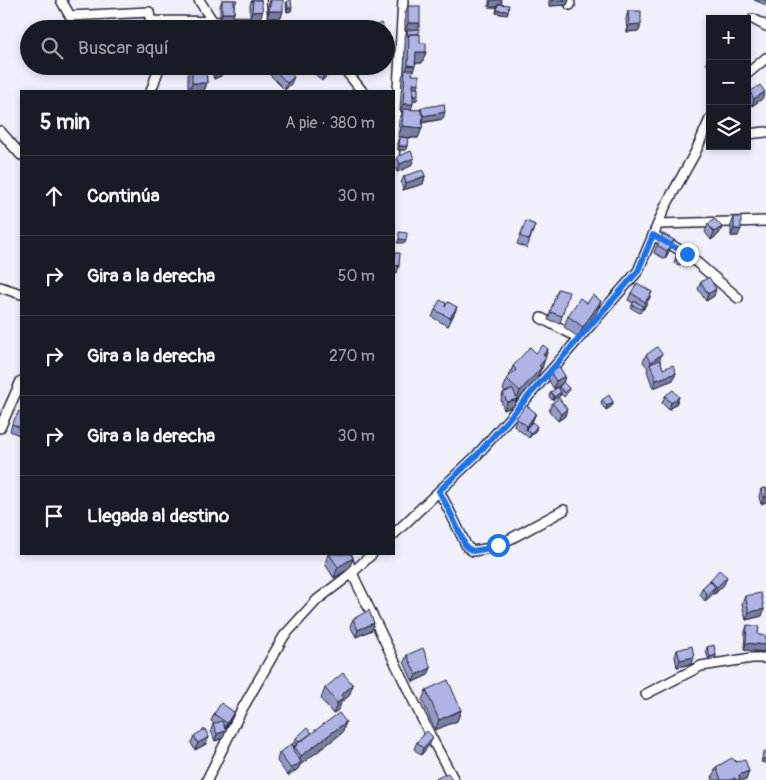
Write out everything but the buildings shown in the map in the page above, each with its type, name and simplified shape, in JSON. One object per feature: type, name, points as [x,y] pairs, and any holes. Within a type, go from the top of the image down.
[{"type":"street","points":[[61,0],[70,16],[149,12],[151,20]]},
{"type":"street","points":[[199,0],[210,20]]},
{"type":"street","points":[[261,0],[264,20]]},
{"type":"street","points":[[395,130],[403,0]]},
{"type":"street","points":[[753,19],[766,26]]},
{"type":"street","points":[[751,71],[766,58]]},
{"type":"street","points":[[151,90],[157,75]]},
{"type":"street","points":[[349,75],[361,90]]},
{"type":"street","points":[[395,533],[477,455],[638,271],[665,206],[706,127]]},
{"type":"street","points":[[0,131],[20,154]]},
{"type":"street","points":[[751,134],[766,132]]},
{"type":"street","points":[[698,145],[706,140]]},
{"type":"street","points":[[658,224],[766,221]]},
{"type":"street","points":[[653,235],[687,254],[738,298]]},
{"type":"street","points":[[0,287],[20,294]]},
{"type":"street","points":[[541,318],[579,338]]},
{"type":"street","points":[[0,428],[20,382]]},
{"type":"street","points":[[439,491],[466,547],[473,551],[498,545],[564,510]]},
{"type":"street","points":[[346,555],[352,573],[430,735],[454,780]]},
{"type":"street","points":[[207,780],[241,711],[284,636],[317,600],[352,573],[371,555]]},
{"type":"street","points":[[646,694],[701,666],[752,658],[766,658]]},
{"type":"shaded area","points":[[147,17],[147,20],[112,20]]},
{"type":"route","points":[[498,545],[473,551],[466,547],[439,491],[477,455],[638,271],[653,235],[687,254]]}]
